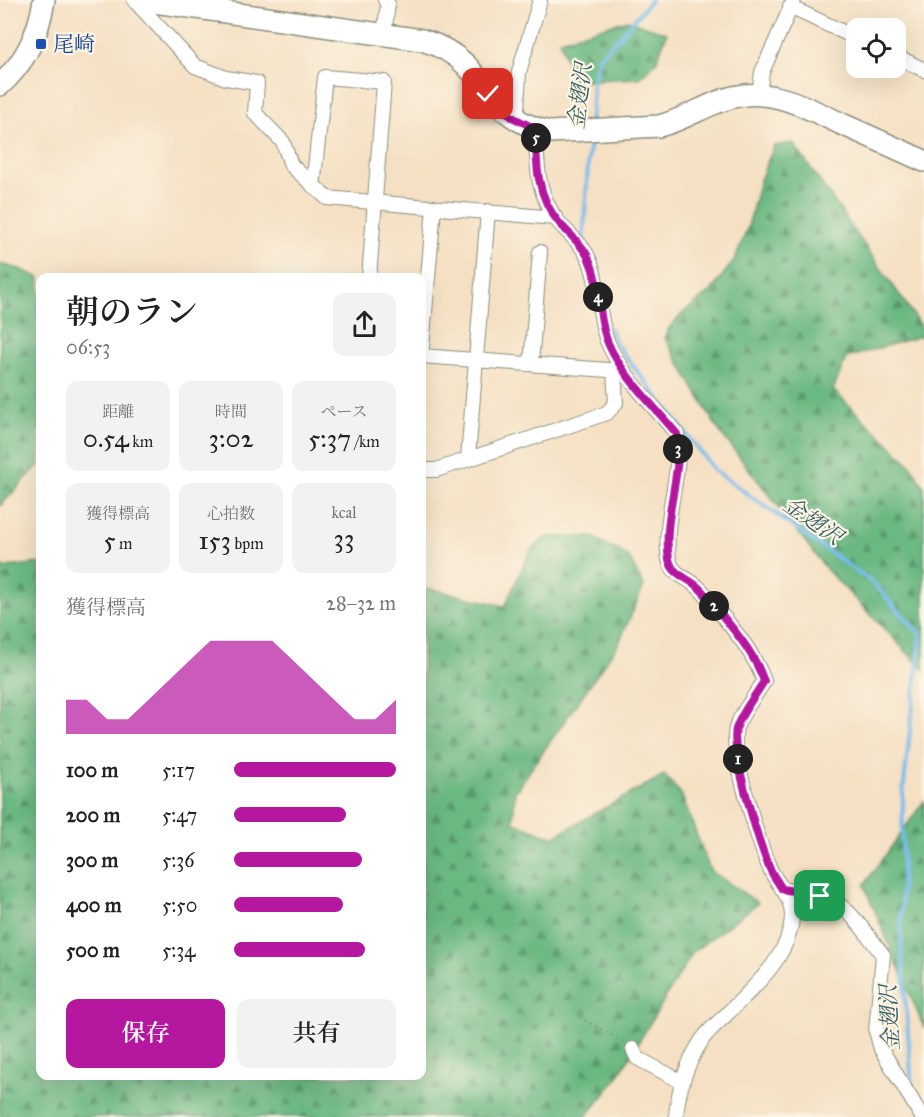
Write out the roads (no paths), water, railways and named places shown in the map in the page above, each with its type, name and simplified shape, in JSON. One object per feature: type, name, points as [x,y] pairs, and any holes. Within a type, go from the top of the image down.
[{"type":"main road","points":[[0,85],[18,66],[28,50],[39,22],[44,0]]},
{"type":"main road","points":[[140,0],[384,34],[439,45],[467,66],[500,107],[512,117],[536,129],[550,132],[659,126],[676,122],[726,98],[759,95],[777,97],[799,105],[924,161]]},
{"type":"street","points":[[134,0],[195,66],[226,78],[257,83],[255,113],[283,142],[291,165],[327,198],[555,218]]},
{"type":"street","points":[[384,34],[388,4],[385,0]]},
{"type":"street","points":[[512,117],[517,109],[519,72],[540,0]]},
{"type":"street","points":[[759,95],[762,72],[792,4],[846,33]]},
{"type":"street","points":[[906,61],[924,70]]},
{"type":"street","points":[[313,186],[325,77],[384,82],[369,273]]},
{"type":"street","points":[[536,129],[537,173],[542,196],[555,218],[589,257],[601,320],[619,371],[677,434],[679,446],[671,495],[669,560],[676,573],[698,587],[738,635],[751,653],[764,681],[744,711],[735,730],[735,739],[741,773],[761,846],[771,871],[791,901],[792,917],[789,938],[760,981],[702,1039],[682,1082],[676,1117]]},
{"type":"street","points":[[426,301],[434,207]]},
{"type":"street","points":[[468,458],[488,211]]},
{"type":"street","points":[[531,364],[540,252]]},
{"type":"street","points":[[426,356],[619,371]]},
{"type":"street","points":[[426,470],[436,470],[607,413],[616,403],[619,371]]},
{"type":"street","points":[[782,889],[820,896],[837,903],[851,916],[883,955],[876,1031],[881,1049],[922,1117]]},
{"type":"street","points":[[633,1049],[637,1058],[682,1082]]},
{"type":"waterway","name":"金翅沢","points":[[591,122],[593,84],[599,57],[651,0]]},
{"type":"waterway","name":"金翅沢","points":[[583,242],[590,135]]},
{"type":"waterway","name":"金翅沢","points":[[610,328],[616,344],[715,471],[872,582],[921,635],[903,793],[901,937],[912,1089]]},
{"type":"place","name":"尾崎","points":[[41,44]]}]
